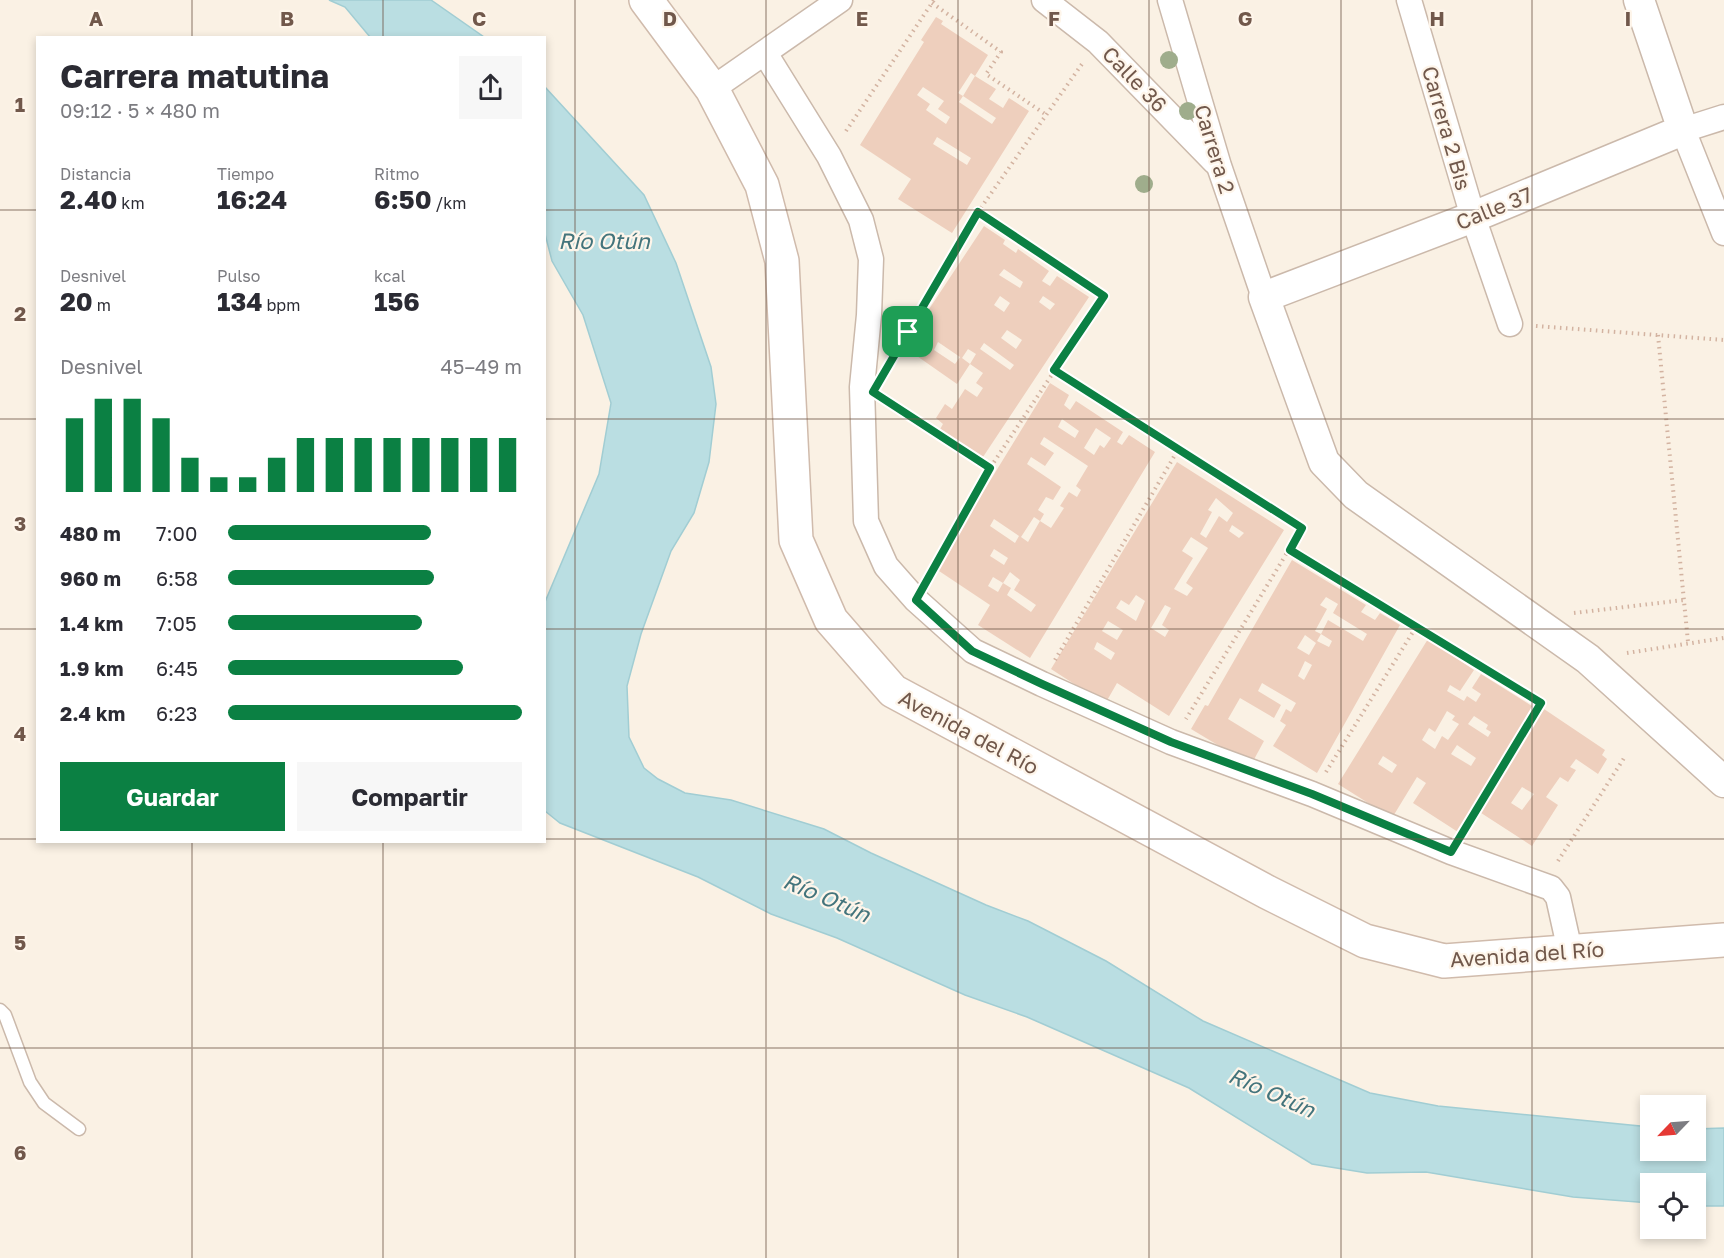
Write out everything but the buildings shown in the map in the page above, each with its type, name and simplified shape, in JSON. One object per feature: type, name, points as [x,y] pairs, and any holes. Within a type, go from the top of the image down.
[{"type":"main road","name":"Avenida del Río","points":[[646,0],[712,89],[762,185],[782,261],[796,540],[831,620],[893,691],[1267,892],[1365,941],[1444,961],[1724,940]]},
{"type":"street","points":[[712,89],[840,0]]},
{"type":"street","name":"Calle 36","points":[[1044,0],[1098,42],[1219,166]]},
{"type":"street","name":"Carrera 2","points":[[1170,0],[1219,166],[1264,297]]},
{"type":"street","name":"Carrera 2 Bis","points":[[1408,0],[1473,218],[1510,324]]},
{"type":"street","points":[[1639,0],[1683,130],[1724,232]]},
{"type":"street","points":[[765,53],[829,156],[861,220],[871,259],[869,315],[862,387],[866,521],[886,566],[916,600],[972,651],[1042,684],[1171,742],[1312,794],[1451,852],[1551,888],[1558,897],[1570,951]]},
{"type":"street","name":"Calle 37","points":[[1264,297],[1473,218],[1683,130],[1724,117]]},
{"type":"street","points":[[1264,297],[1324,462],[1356,495],[1588,659],[1724,782]]},
{"type":"lane","points":[[0,1010],[5,1015],[30,1082],[45,1103],[79,1129]]},
{"type":"path","points":[[829,156],[933,2],[1001,52],[986,74],[1045,115]]},
{"type":"path","points":[[890,362],[978,212],[1098,42]]},
{"type":"path","points":[[916,600],[990,468],[1104,296],[978,212]]},
{"type":"path","points":[[1510,324],[1724,340]]},
{"type":"path","points":[[1658,335],[1688,642]]},
{"type":"path","points":[[1054,370],[1302,528],[1171,742]]},
{"type":"path","points":[[882,399],[990,468]]},
{"type":"path","points":[[1042,684],[1179,448]]},
{"type":"path","points":[[1290,550],[1541,703],[1451,852]]},
{"type":"path","points":[[1529,619],[1684,600]]},
{"type":"path","points":[[1312,794],[1416,627]]},
{"type":"path","points":[[1588,659],[1724,638]]},
{"type":"path","points":[[1543,885],[1626,754]]},
{"type":"water","points":[[329,0],[431,0],[483,36],[369,36],[345,7]]},
{"type":"water","name":"Río Otún","points":[[546,88],[644,195],[676,263],[711,367],[716,404],[709,462],[694,513],[671,551],[641,634],[627,686],[629,737],[644,768],[658,779],[685,793],[731,800],[824,829],[986,905],[1028,921],[1106,961],[1203,1021],[1370,1093],[1438,1106],[1640,1126],[1640,1161],[1706,1161],[1706,1129],[1724,1128],[1724,1206],[1706,1206],[1706,1173],[1640,1173],[1640,1202],[1573,1197],[1426,1172],[1367,1173],[1312,1164],[1189,1088],[1027,1017],[965,995],[837,938],[771,914],[698,877],[560,823],[546,812],[546,600],[599,474],[611,403],[583,315],[552,261],[546,238]]},
{"type":"route","points":[[978,212],[1104,296],[1054,370],[1302,528],[1290,550],[1541,703],[1451,852],[1312,794],[1171,742],[1042,684],[972,651],[916,600],[990,468],[873,392],[908,332],[978,212]]}]
